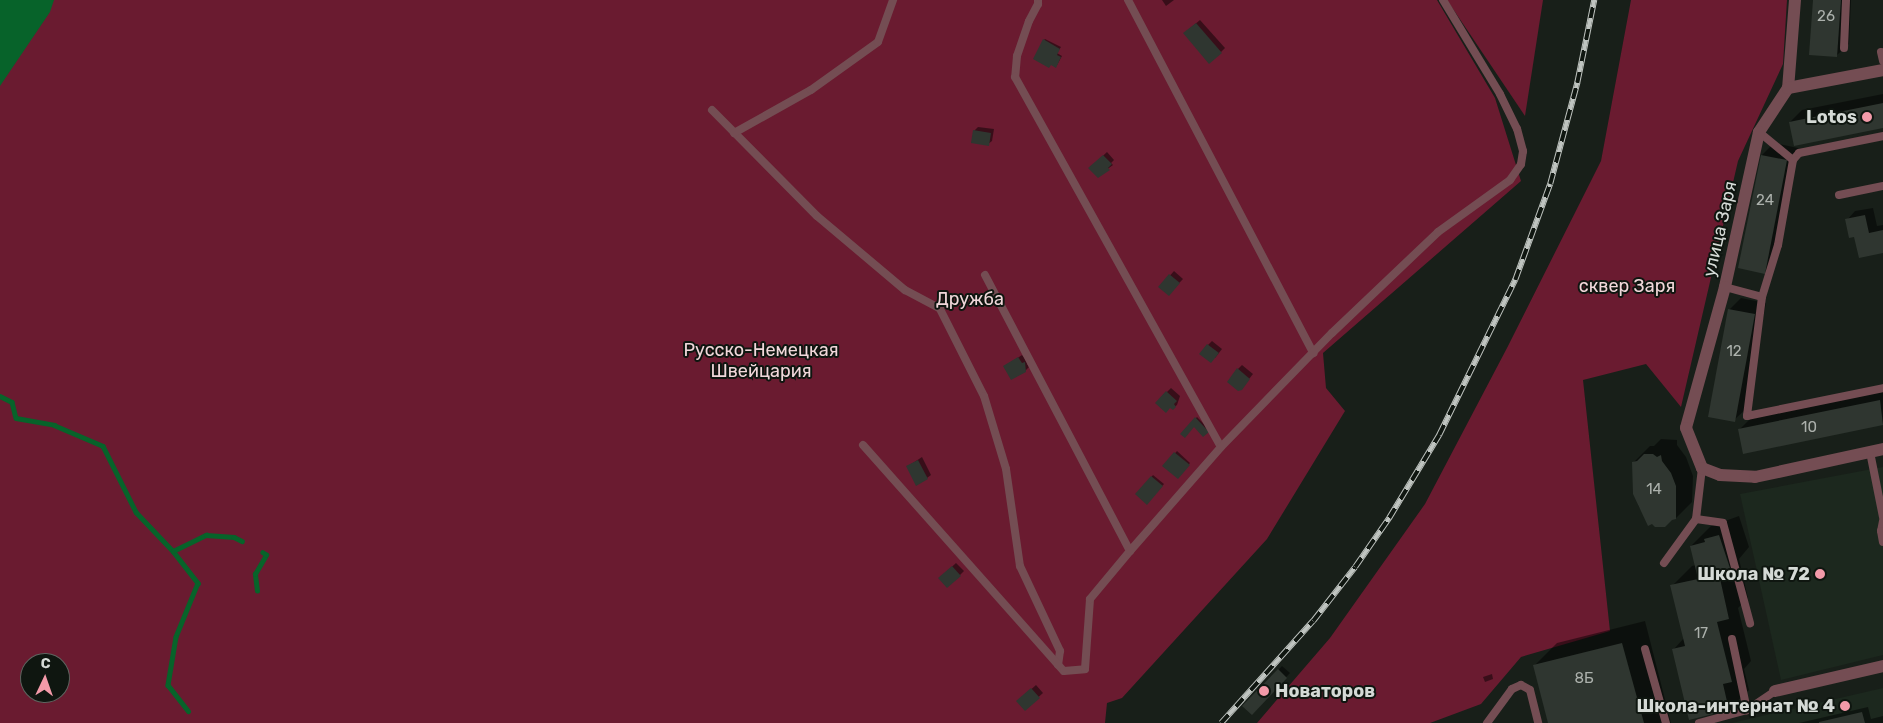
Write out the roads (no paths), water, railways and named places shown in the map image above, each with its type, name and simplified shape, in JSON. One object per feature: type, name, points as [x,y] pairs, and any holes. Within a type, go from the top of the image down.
[{"type":"street","name":"улица Заря","points":[[1702,468],[1686,428],[1725,288],[1760,132],[1788,88],[1795,0]]},
{"type":"street","points":[[1788,88],[1883,70]]},
{"type":"street","points":[[1702,468],[1720,475],[1755,477],[1883,449]]},
{"type":"street","points":[[1775,691],[1883,666]]},
{"type":"lane","points":[[734,133],[811,90],[878,42],[893,0]]},
{"type":"lane","points":[[1038,0],[1038,4],[1028,21],[1017,56],[1015,77],[1221,447]]},
{"type":"lane","points":[[1128,0],[1313,353]]},
{"type":"lane","points":[[862,445],[1058,665],[1064,671],[1084,669],[1090,599],[1130,551],[1221,447],[1313,353],[1438,232],[1510,180],[1521,164],[1523,150],[1518,129],[1500,94],[1443,0]]},
{"type":"lane","points":[[1844,48],[1846,0]]},
{"type":"lane","points":[[1881,52],[1883,61]]},
{"type":"lane","points":[[712,110],[817,216],[905,290],[940,309],[984,396],[1006,469],[1020,566],[1060,651],[1058,665]]},
{"type":"lane","points":[[1760,132],[1793,160]]},
{"type":"lane","points":[[1883,136],[1799,153],[1793,160],[1778,246],[1762,297],[1747,416],[1883,388]]},
{"type":"lane","points":[[1839,195],[1883,186]]},
{"type":"lane","points":[[985,274],[1130,551]]},
{"type":"lane","points":[[1725,288],[1762,297]]},
{"type":"lane","points":[[1870,452],[1883,517]]},
{"type":"lane","points":[[1664,563],[1696,519],[1702,468]]},
{"type":"lane","points":[[1696,519],[1722,523],[1750,623]]},
{"type":"lane","points":[[1883,521],[1881,531],[1883,542]]},
{"type":"lane","points":[[1732,639],[1747,710]]},
{"type":"lane","points":[[1645,648],[1666,723]]},
{"type":"lane","points":[[1487,723],[1512,689],[1521,685],[1530,690],[1538,723]]},
{"type":"lane","points":[[1698,723],[1747,710],[1775,691]]},
{"type":"waterway","points":[[0,396],[12,402],[16,418],[54,425],[103,446],[136,512],[173,551],[198,583],[176,637],[168,685],[188,711]]},
{"type":"waterway","points":[[173,551],[206,535],[234,537],[242,541]]},
{"type":"waterway","points":[[257,591],[255,574],[266,555],[263,553]]},
{"type":"railway","points":[[1221,723],[1313,621],[1355,567],[1389,518],[1439,435],[1515,280],[1550,184],[1577,83],[1594,0]]},
{"type":"place","name":"Lotos","points":[[1867,117]]},
{"type":"place","name":"Школа № 72","points":[[1820,574]]},
{"type":"place","name":"Новаторов","points":[[1264,691]]},
{"type":"place","name":"Школа-интернат № 4","points":[[1845,706]]},
{"type":"park label","name":"сквер Заря","points":[[1627,286]]},
{"type":"park label","name":"Дружба","points":[[970,299]]},
{"type":"park label","name":"Русско-Немецкая Швейцария","points":[[761,361]]}]
